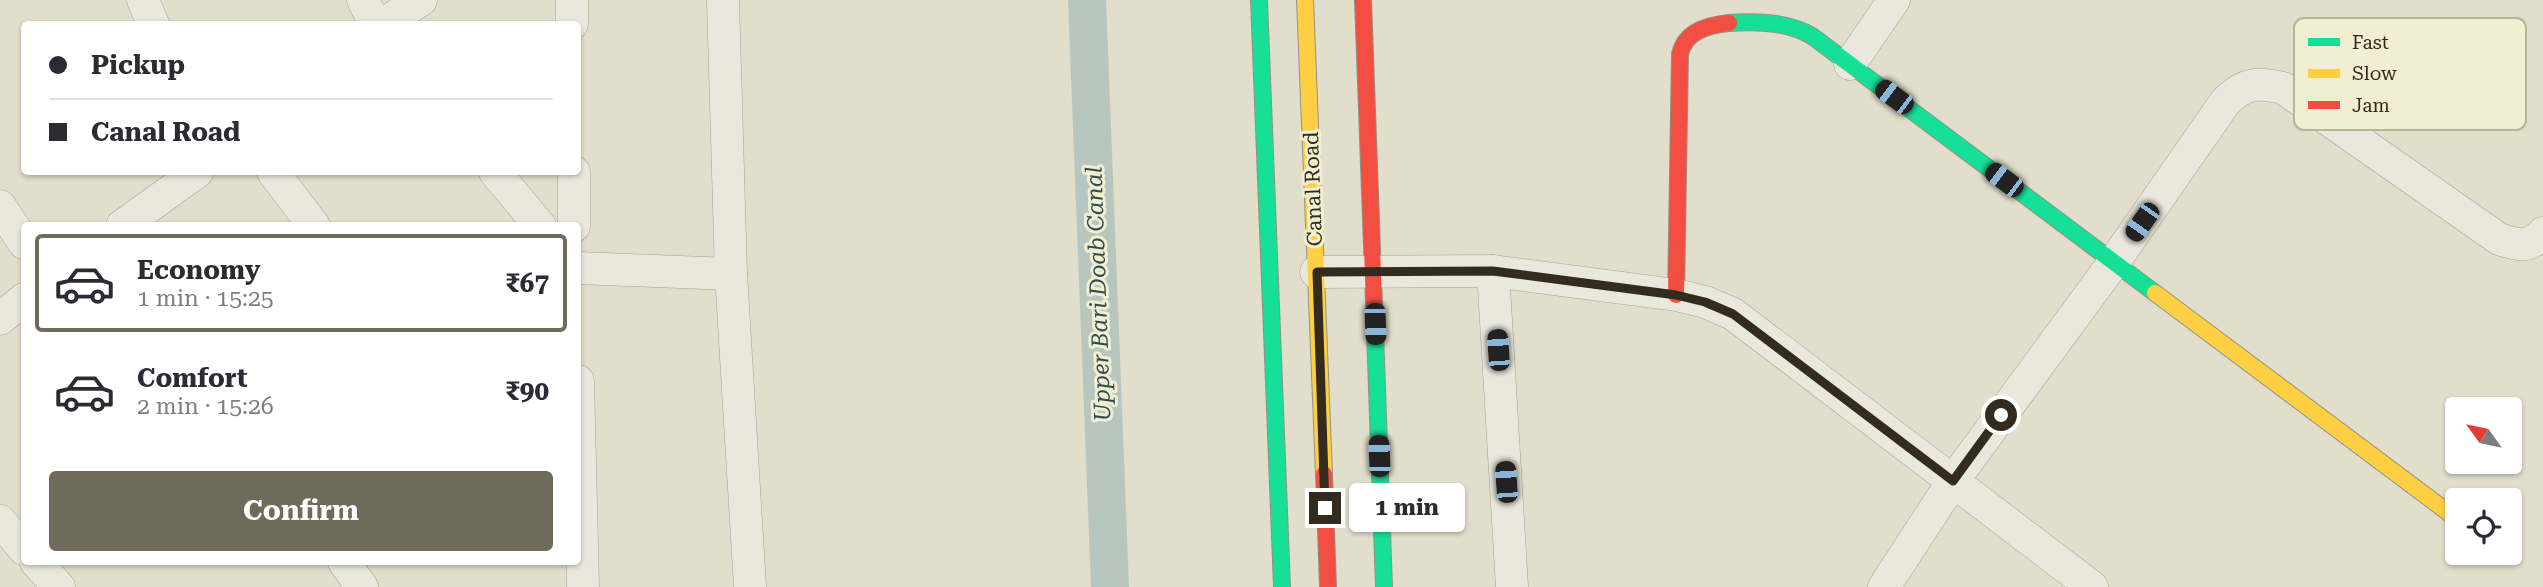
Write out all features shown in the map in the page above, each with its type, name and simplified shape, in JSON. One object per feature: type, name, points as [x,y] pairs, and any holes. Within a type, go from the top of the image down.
[{"type":"street","points":[[143,0],[152,21]]},
{"type":"street","points":[[363,0],[374,21]]},
{"type":"street","points":[[388,21],[421,0]]},
{"type":"street","points":[[572,0],[572,21]]},
{"type":"street","points":[[723,0],[731,274],[750,587]]},
{"type":"street","points":[[1259,0],[1282,587]]},
{"type":"street","name":"Canal Road","points":[[1305,0],[1328,587]]},
{"type":"street","points":[[1363,0],[1384,587]]},
{"type":"street","points":[[1850,64],[1894,0]]},
{"type":"street","points":[[1676,295],[1678,65],[1682,44],[1693,33],[1711,26],[1757,22],[1800,30],[1850,64],[2445,510]]},
{"type":"street","points":[[1884,587],[1953,481],[2114,262],[2226,101],[2239,88],[2264,84],[2283,88],[2294,96]]},
{"type":"street","points":[[2343,130],[2499,239],[2530,239],[2543,264]]},
{"type":"street","points":[[128,222],[193,175]]},
{"type":"street","points":[[276,175],[311,222]]},
{"type":"street","points":[[498,175],[537,222]]},
{"type":"street","points":[[574,175],[574,222]]},
{"type":"street","points":[[0,206],[21,238]]},
{"type":"street","points":[[581,268],[731,274]]},
{"type":"street","points":[[1317,272],[1493,271],[1676,295],[1705,302],[1733,314],[2092,587]]},
{"type":"street","points":[[1493,271],[1512,587]]},
{"type":"street","points":[[0,319],[21,302]]},
{"type":"street","points":[[0,521],[21,545]]},
{"type":"street","points":[[39,565],[59,587]]},
{"type":"street","points":[[346,565],[362,587]]},
{"type":"waterway","name":"Upper Bari Doab Canal","points":[[1087,0],[1110,587]]},
{"type":"traffic: fast","points":[[1259,0],[1282,587]]},
{"type":"traffic: fast","points":[[1729,23],[1772,24],[1793,28],[1812,36],[2155,293]]},
{"type":"traffic: fast","points":[[1374,303],[1384,587]]},
{"type":"traffic: slow","points":[[1305,0],[1324,474]]},
{"type":"traffic: slow","points":[[2155,293],[2445,510]]},
{"type":"traffic: jam","points":[[1363,0],[1374,303]]},
{"type":"traffic: jam","points":[[1676,295],[1680,54],[1687,40],[1698,31],[1729,23]]},
{"type":"traffic: jam","points":[[1324,474],[1328,587]]},
{"type":"route","points":[[1325,508],[1317,272],[1493,271],[1676,295],[1705,302],[1733,314],[1953,481],[2001,415]]}]
